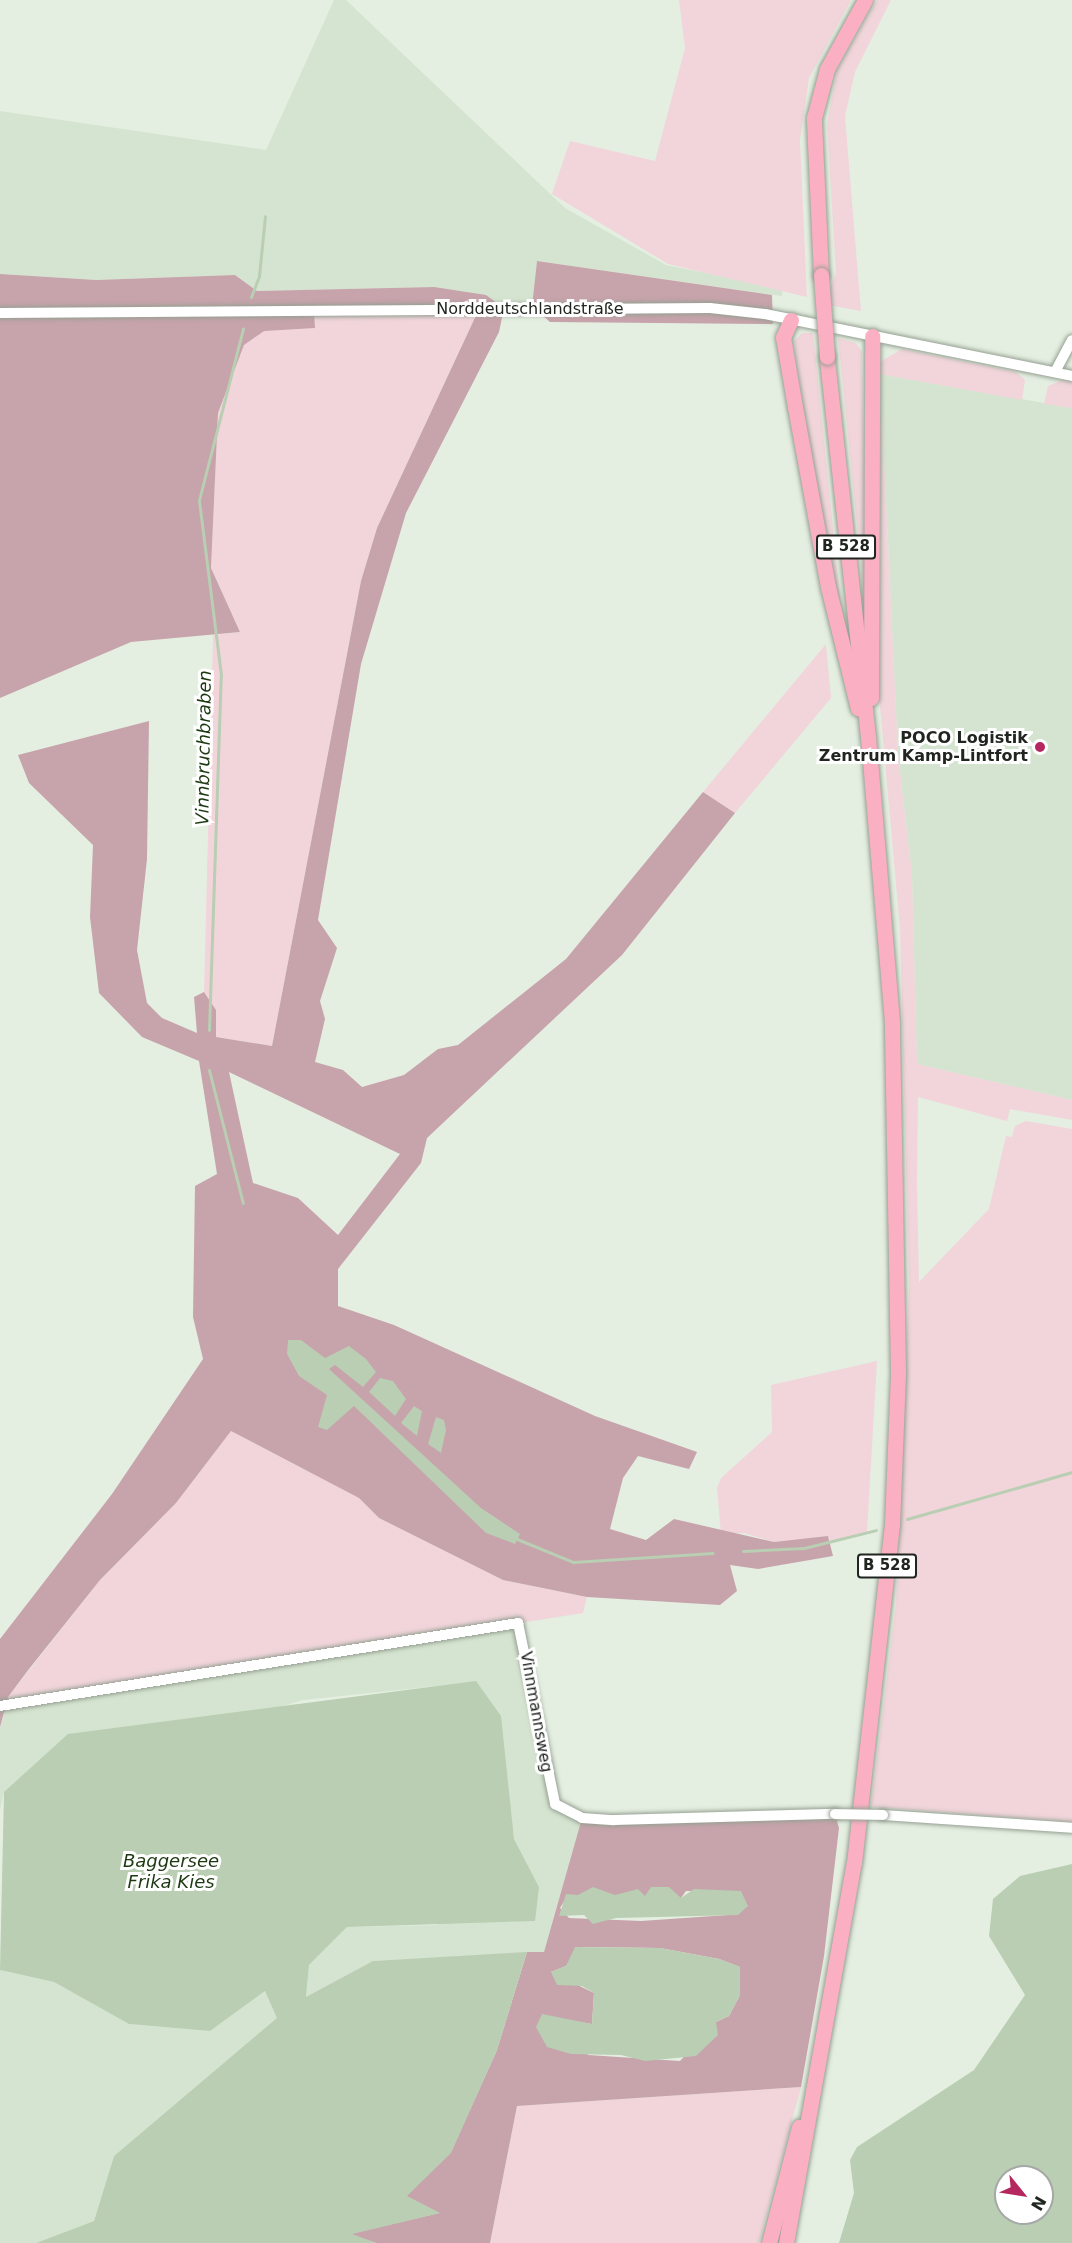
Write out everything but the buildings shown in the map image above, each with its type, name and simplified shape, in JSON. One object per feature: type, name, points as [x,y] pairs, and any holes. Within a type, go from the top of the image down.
[{"type":"highway","name":"B 528","points":[[808,2105],[854,1863],[894,1494],[899,1249],[892,1033],[868,737],[826,357],[814,118],[826,69],[865,0]]},
{"type":"highway","points":[[792,320],[783,338],[795,407],[842,651],[868,737]]},
{"type":"highway","points":[[868,737],[872,336]]},
{"type":"highway","points":[[769,2243],[791,2148],[808,2105]]},
{"type":"highway","points":[[786,2243],[808,2105]]},
{"type":"street","name":"Norddeutschlandstraße","points":[[0,313],[710,308],[792,320],[1072,376]]},
{"type":"street","points":[[1055,372],[1072,340]]},
{"type":"street","name":"Vinnmannsweg","points":[[0,1706],[518,1623],[555,1804],[582,1818],[614,1820],[835,1814],[883,1815],[1072,1828]]},
{"type":"shaded area","points":[[334,0],[346,0],[565,208],[666,265],[782,288],[782,296],[537,261],[532,306],[503,308],[434,287],[257,291],[235,275],[96,280],[0,274],[0,111],[266,150]]},
{"type":"shaded area","points":[[679,0],[851,0],[809,78],[800,140],[807,297],[668,264],[552,194],[570,141],[655,161],[685,48]]},
{"type":"shaded area","points":[[877,0],[891,0],[855,72],[845,116],[861,311],[823,304],[836,273],[827,124],[837,70]]},
{"type":"shaded area","points":[[537,261],[772,295],[773,324],[550,322],[532,306]]},
{"type":"shaded area","points":[[0,274],[96,280],[235,275],[257,291],[434,287],[486,295],[504,308],[499,332],[406,513],[361,664],[318,920],[337,948],[320,1001],[325,1019],[315,1062],[343,1070],[362,1087],[404,1075],[438,1049],[458,1045],[566,959],[703,792],[735,813],[622,955],[427,1138],[421,1163],[338,1269],[338,1306],[394,1325],[595,1416],[697,1452],[689,1469],[638,1456],[623,1478],[610,1529],[646,1540],[674,1519],[774,1542],[828,1536],[833,1556],[758,1569],[730,1565],[737,1591],[720,1605],[587,1597],[503,1580],[379,1518],[359,1498],[231,1431],[176,1503],[100,1580],[29,1669],[8,1697],[0,1727],[0,1639],[112,1494],[203,1359],[193,1317],[195,1186],[217,1174],[199,1061],[142,1037],[99,993],[90,917],[93,845],[29,783],[18,755],[149,721],[147,859],[137,950],[147,1003],[162,1018],[197,1033],[194,997],[204,992],[216,1010],[216,1037],[272,1046],[361,581],[377,528],[479,309],[314,311],[315,328],[264,331],[244,345],[218,413],[211,568],[240,632],[131,642],[0,698]],"holes":[[[229,1072],[400,1154],[338,1235],[298,1198],[253,1183]]]},
{"type":"shaded area","points":[[479,309],[377,528],[361,581],[272,1046],[216,1037],[216,1010],[204,992],[213,635],[240,632],[211,568],[218,413],[244,345],[264,330],[315,328],[314,310]]},
{"type":"shaded area","points":[[802,333],[813,333],[841,606],[836,607],[796,361],[794,341]]},
{"type":"shaded area","points":[[838,338],[856,343],[862,352],[866,612]]},
{"type":"shaded area","points":[[902,349],[1016,372],[1025,380],[1022,400],[880,374],[898,754],[912,875],[917,1064],[1072,1100],[1072,1120],[1010,1109],[1007,1121],[918,1097],[917,1182],[919,1282],[989,1209],[1006,1136],[1012,1137],[1015,1126],[1026,1121],[1072,1129],[1072,1822],[871,1807],[896,1603],[909,1285],[900,929],[878,684],[878,363]]},
{"type":"shaded area","points":[[880,374],[1072,408],[1072,1100],[917,1064],[912,875],[898,754]]},
{"type":"shaded area","points":[[1062,380],[1072,382],[1072,408],[1044,404],[1048,386]]},
{"type":"shaded area","points":[[826,644],[831,698],[735,813],[703,792]]},
{"type":"shaded area","points":[[877,1361],[867,1532],[831,1541],[828,1537],[774,1542],[744,1533],[721,1534],[717,1488],[721,1478],[772,1432],[771,1385]]},
{"type":"shaded area","points":[[231,1431],[359,1498],[379,1518],[503,1580],[587,1597],[583,1613],[10,1704],[8,1697],[100,1580],[176,1503]]},
{"type":"shaded area","points":[[518,1623],[555,1804],[582,1818],[544,1952],[373,1961],[306,1998],[309,1965],[347,1927],[436,1925],[539,1887],[514,1839],[476,1682],[303,1700],[4,1792],[0,1810],[0,1727],[8,1697],[10,1704]]},
{"type":"shaded area","points":[[835,1814],[839,1828],[824,1956],[801,2087],[517,2106],[490,2243],[376,2243],[350,2234],[439,2213],[406,2196],[451,2152],[497,2050],[527,1952],[544,1952],[582,1818]],"holes":[[[717,1890],[748,1906],[728,1915],[641,1921],[569,1918],[560,1908],[566,1898],[578,1895],[681,1898],[686,1891]],[[583,1947],[660,1948],[719,1959],[740,1967],[740,1995],[729,2016],[716,2022],[680,2061],[588,2055],[573,2021],[592,2024],[594,1993],[551,1972],[566,1966]]]},
{"type":"shaded area","points":[[0,1970],[54,1982],[129,2024],[210,2031],[265,1991],[280,2016],[114,2156],[94,2221],[36,2243],[0,2243]]},
{"type":"shaded area","points":[[801,2087],[759,2243],[490,2243],[517,2106]]},
{"type":"water","points":[[288,1340],[301,1340],[325,1358],[349,1346],[366,1359],[376,1372],[363,1387],[335,1365],[329,1369],[481,1508],[520,1534],[515,1544],[486,1533],[354,1406],[327,1430],[318,1427],[327,1395],[299,1376],[287,1354]]},
{"type":"water","points":[[380,1378],[393,1381],[406,1399],[395,1416],[369,1392]]},
{"type":"water","points":[[414,1406],[422,1411],[417,1436],[401,1423]]},
{"type":"water","points":[[436,1417],[444,1420],[446,1430],[441,1453],[428,1444]]},
{"type":"water","name":"Baggersee Frika Kies","points":[[476,1681],[501,1716],[514,1839],[539,1887],[535,1921],[347,1927],[309,1965],[306,1997],[373,1961],[527,1952],[497,2050],[451,2153],[407,2196],[440,2213],[352,2234],[376,2243],[36,2243],[94,2221],[114,2156],[277,2018],[265,1991],[210,2031],[129,2024],[54,1982],[0,1970],[4,1792],[68,1734]]},
{"type":"water","points":[[1072,1864],[1072,2243],[839,2243],[854,2193],[850,2160],[857,2147],[974,2070],[1025,1995],[989,1936],[993,1899],[1020,1876]]},
{"type":"water","points":[[593,1887],[615,1895],[638,1889],[645,1896],[651,1887],[669,1887],[681,1898],[694,1889],[741,1891],[748,1906],[738,1915],[616,1918],[593,1924],[584,1915],[559,1916],[566,1894],[578,1895]]},
{"type":"water","points":[[575,1947],[660,1948],[719,1959],[740,1967],[740,1995],[729,2016],[716,2022],[718,2035],[696,2056],[645,2061],[621,2055],[571,2054],[547,2047],[536,2027],[542,2014],[592,2024],[594,1993],[582,1986],[557,1985],[551,1972],[566,1966]]},
{"type":"waterway","name":"Vinnbruchbraben","points":[[251,297],[259,276],[265,216]]},
{"type":"waterway","name":"Vinnbruchbraben","points":[[209,1030],[221,675],[199,500],[243,329]]},
{"type":"waterway","name":"Vinnbruchbraben","points":[[209,1070],[243,1203]]},
{"type":"waterway","points":[[907,1519],[1072,1472]]},
{"type":"waterway","points":[[743,1551],[804,1548],[876,1530]]},
{"type":"waterway","points":[[517,1539],[573,1562],[713,1553]]},
{"type":"place","name":"POCO Logistik Zentrum Kamp-Lintfort","points":[[1040,747]]}]
